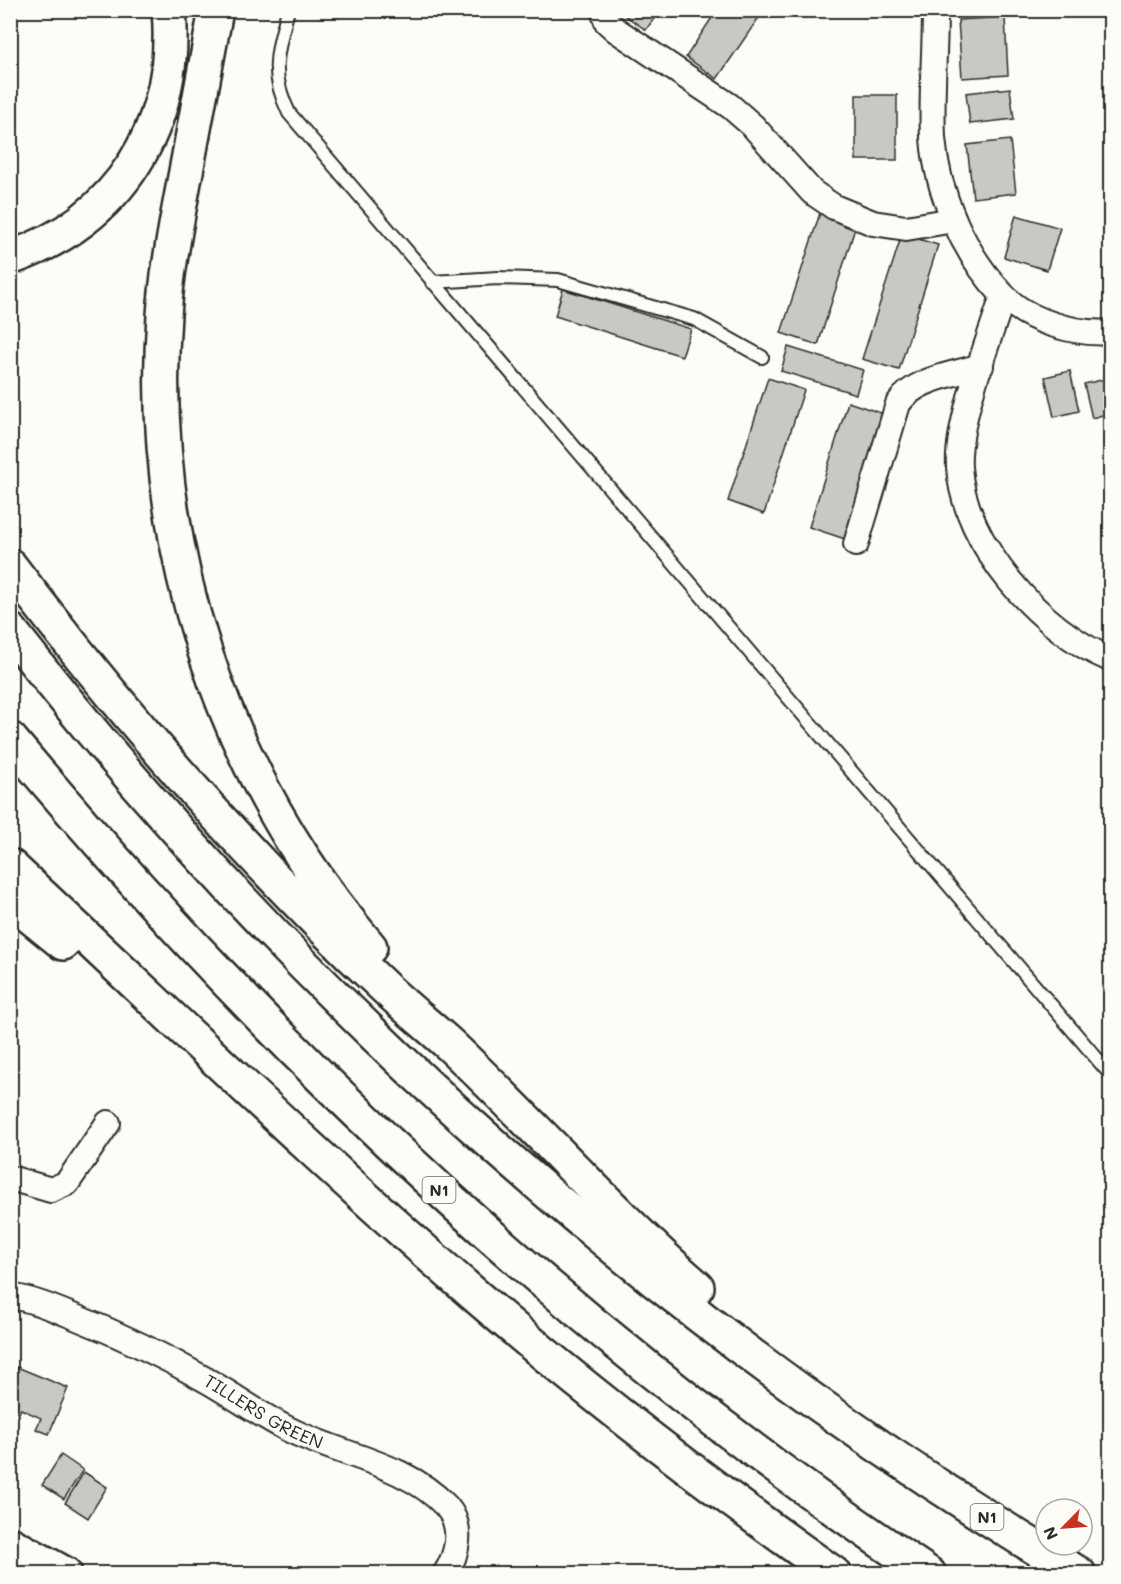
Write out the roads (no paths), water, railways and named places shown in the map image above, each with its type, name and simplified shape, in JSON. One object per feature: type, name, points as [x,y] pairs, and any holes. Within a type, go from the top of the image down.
[{"type":"main road","points":[[10,258],[54,239],[84,219],[111,195],[133,166],[150,134],[167,82],[171,46],[169,10]]},
{"type":"main road","points":[[216,10],[174,234],[162,341],[165,462],[182,569],[212,673],[242,748],[270,802],[328,894],[450,1046]]},
{"type":"main road","points":[[10,566],[98,676],[213,809],[349,953],[450,1046],[640,1236],[709,1298],[822,1391],[896,1459]]},
{"type":"main road","name":"N1","points":[[10,630],[113,756],[223,879],[338,997],[510,1158],[645,1272],[766,1366],[896,1459],[1079,1574]]},
{"type":"main road","name":"N1","points":[[10,739],[112,858],[224,981],[341,1099],[436,1188],[534,1274],[681,1395],[804,1487],[929,1574]]},
{"type":"main road","points":[[10,866],[443,1268]]},
{"type":"main road","points":[[10,900],[443,1268],[637,1429],[834,1574]]},
{"type":"main road","points":[[10,1544],[65,1574]]},
{"type":"street","points":[[603,10],[607,22],[616,30],[700,84],[753,126],[822,200],[873,223],[884,225],[924,227],[954,220]]},
{"type":"street","points":[[935,10],[933,139],[940,177],[954,220],[978,263],[1003,296],[1056,326],[1090,333],[1110,332]]},
{"type":"street","points":[[1003,296],[961,437],[959,467],[975,527],[996,562],[1040,613],[1110,659]]},
{"type":"street","points":[[856,544],[898,404],[903,396],[914,387],[981,366]]},
{"type":"street","points":[[10,1178],[51,1190],[67,1184],[108,1123]]},
{"type":"street","name":"TILLERS GREEN","points":[[10,1296],[54,1309],[108,1330],[163,1355],[282,1426],[323,1446],[409,1477],[448,1508],[455,1523],[458,1541],[454,1559],[445,1574]]},
{"type":"lane","points":[[288,10],[276,60],[276,79],[289,113],[936,872],[970,907],[1110,1074]]},
{"type":"lane","points":[[432,282],[498,278],[558,280],[694,319],[762,357]]}]
